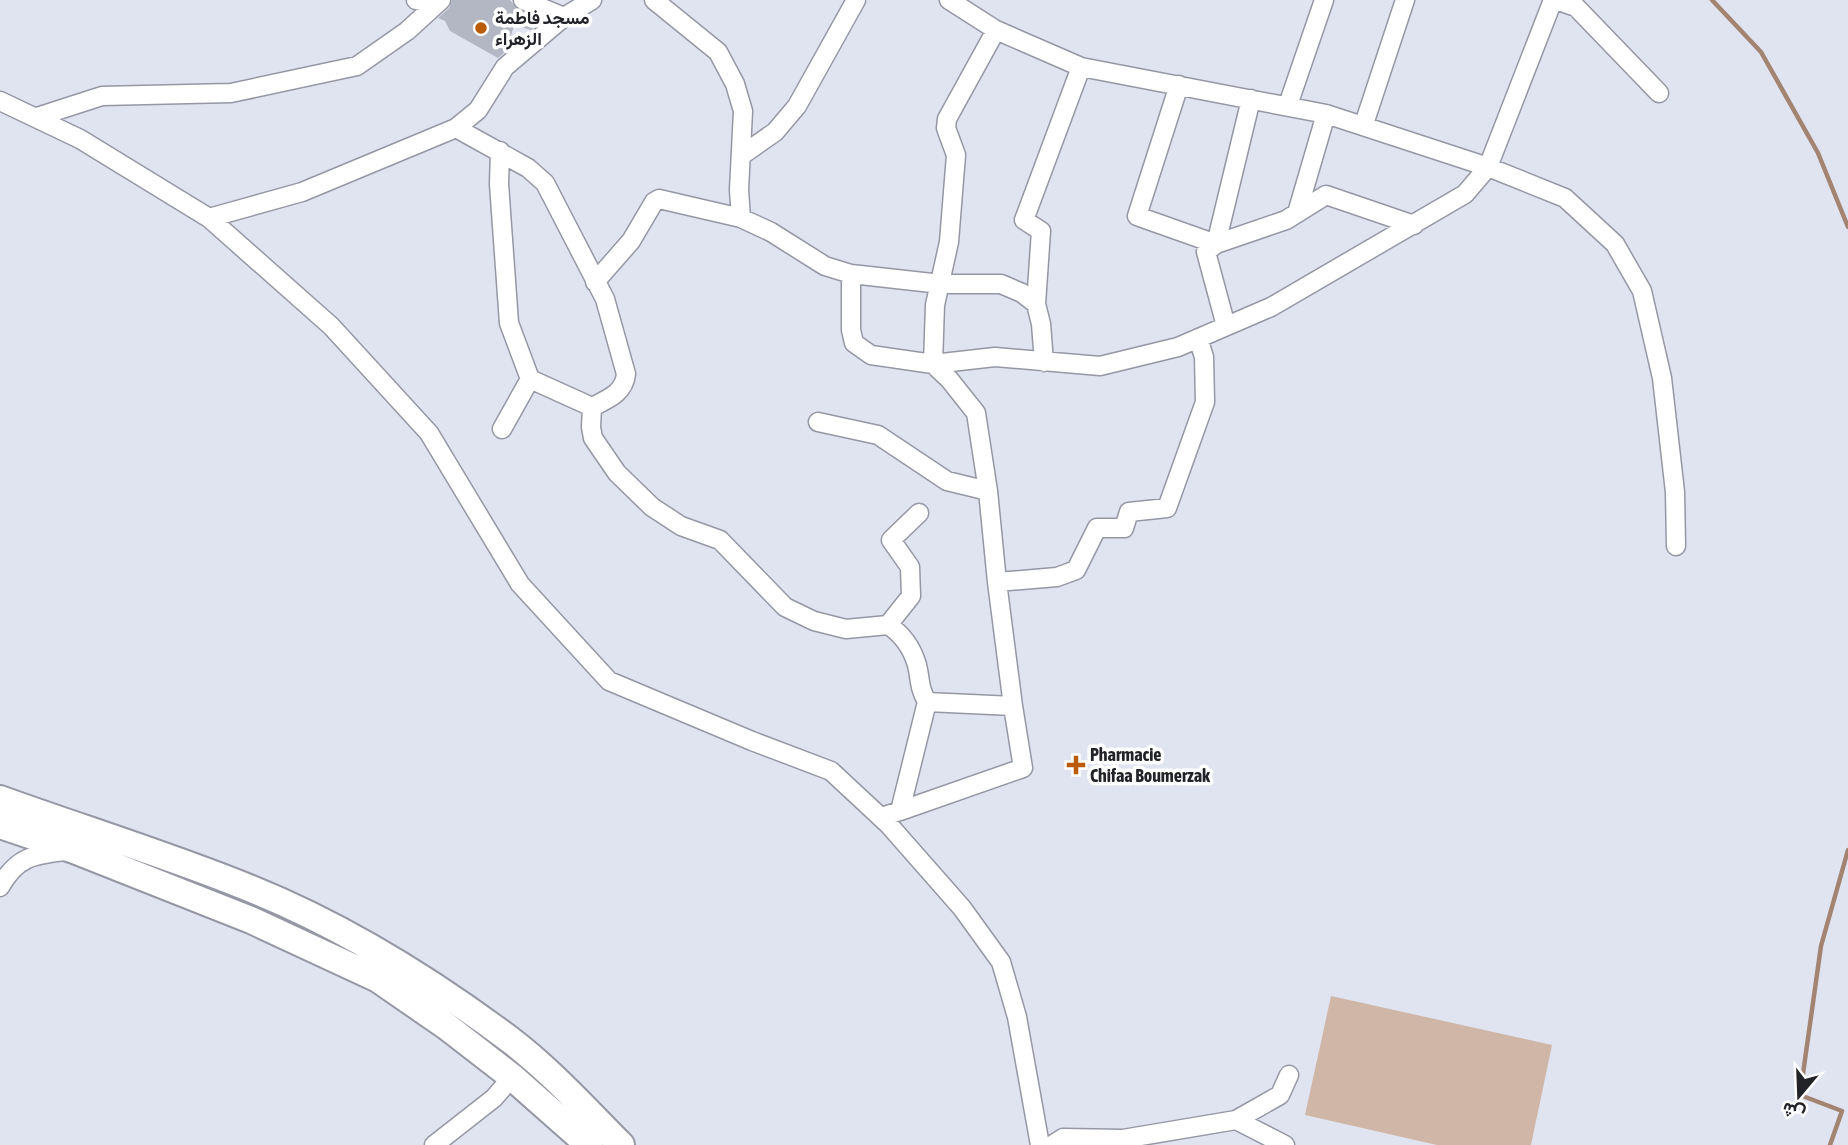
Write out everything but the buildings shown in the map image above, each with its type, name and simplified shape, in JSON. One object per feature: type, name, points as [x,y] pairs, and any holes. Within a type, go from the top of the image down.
[{"type":"highway","points":[[0,799],[250,889],[341,932],[433,986],[511,1041],[559,1083],[621,1145]]},
{"type":"highway","points":[[0,825],[74,850],[251,920],[379,979],[512,1077],[589,1145]]},
{"type":"street","points":[[415,0],[438,2]]},
{"type":"street","points":[[523,0],[564,17]]},
{"type":"street","points":[[209,218],[302,192],[456,128],[478,110],[505,67],[564,17],[592,0]]},
{"type":"street","points":[[654,0],[718,52],[735,84],[743,111],[739,190],[741,218]]},
{"type":"street","points":[[742,155],[775,132],[797,106],[856,0]]},
{"type":"street","points":[[949,0],[996,30],[1081,68],[1288,105],[1364,124],[1488,167],[1565,198],[1615,244],[1642,291],[1662,378],[1675,492],[1676,546]]},
{"type":"street","points":[[1288,105],[1324,0]]},
{"type":"street","points":[[1364,124],[1405,0]]},
{"type":"street","points":[[851,274],[851,330],[854,343],[870,355],[933,364],[995,357],[1100,366],[1178,347],[1270,307],[1465,194],[1488,167],[1554,0],[1576,7],[1659,93]]},
{"type":"street","points":[[37,117],[102,96],[231,93],[357,66],[407,31],[438,2]]},
{"type":"street","points":[[881,817],[1023,768],[997,582],[988,491],[975,413],[949,379],[933,364],[935,305],[949,242],[956,155],[946,128],[947,119],[996,30]]},
{"type":"street","points":[[1044,362],[1041,324],[1036,304],[1041,231],[1024,219],[1081,68]]},
{"type":"street","points":[[1179,85],[1137,216],[1216,244]]},
{"type":"street","points":[[1216,244],[1251,99]]},
{"type":"street","points":[[0,101],[80,139],[209,218],[331,326],[429,433],[520,584],[609,681],[831,771],[881,817],[961,908],[1000,962],[1017,1017],[1041,1145]]},
{"type":"street","points":[[1297,213],[1326,114]]},
{"type":"street","points":[[456,128],[528,168],[545,183],[605,299],[626,374],[621,389],[592,407]]},
{"type":"street","points":[[500,151],[499,184],[509,323],[530,380],[592,407]]},
{"type":"street","points":[[1226,326],[1206,252],[1216,244],[1286,220],[1326,195],[1414,225]]},
{"type":"street","points":[[595,282],[631,241],[654,202],[659,199],[741,218],[771,232],[825,266],[851,274],[941,284],[1001,284],[1021,293],[1036,304]]},
{"type":"street","points":[[997,582],[1057,578],[1076,570],[1097,527],[1124,528],[1129,512],[1167,508],[1205,402],[1204,357],[1198,338]]},
{"type":"street","points":[[502,429],[530,380]]},
{"type":"street","points":[[592,407],[590,427],[593,438],[617,473],[652,507],[671,520],[720,540],[785,607],[814,621],[846,629],[888,625],[902,634],[917,665],[919,688],[927,702],[900,811]]},
{"type":"street","points":[[818,422],[878,435],[947,481],[988,491]]},
{"type":"street","points":[[888,625],[911,596],[910,567],[891,540],[919,513]]},
{"type":"street","points":[[927,702],[1013,706]]},
{"type":"street","points":[[0,887],[12,869],[28,858],[74,850]]},
{"type":"street","points":[[1052,1145],[1063,1138],[1123,1139],[1236,1121],[1280,1095],[1289,1075]]},
{"type":"street","points":[[435,1145],[494,1098],[512,1077]]},
{"type":"street","points":[[1236,1121],[1285,1145]]},
{"type":"shaded area","points":[[1331,996],[1552,1045],[1531,1145],[1437,1145],[1305,1115]]},
{"type":"waterway","points":[[1712,0],[1761,52],[1818,153],[1848,227]]},
{"type":"waterway","points":[[1830,1145],[1842,1111],[1800,1095],[1821,946],[1848,850]]},
{"type":"place","name":"مسجد فاطمة الزهراء","points":[[481,28]]},
{"type":"place","name":"Pharmacie Chifaa Boumerzak","points":[[1076,765]]}]
